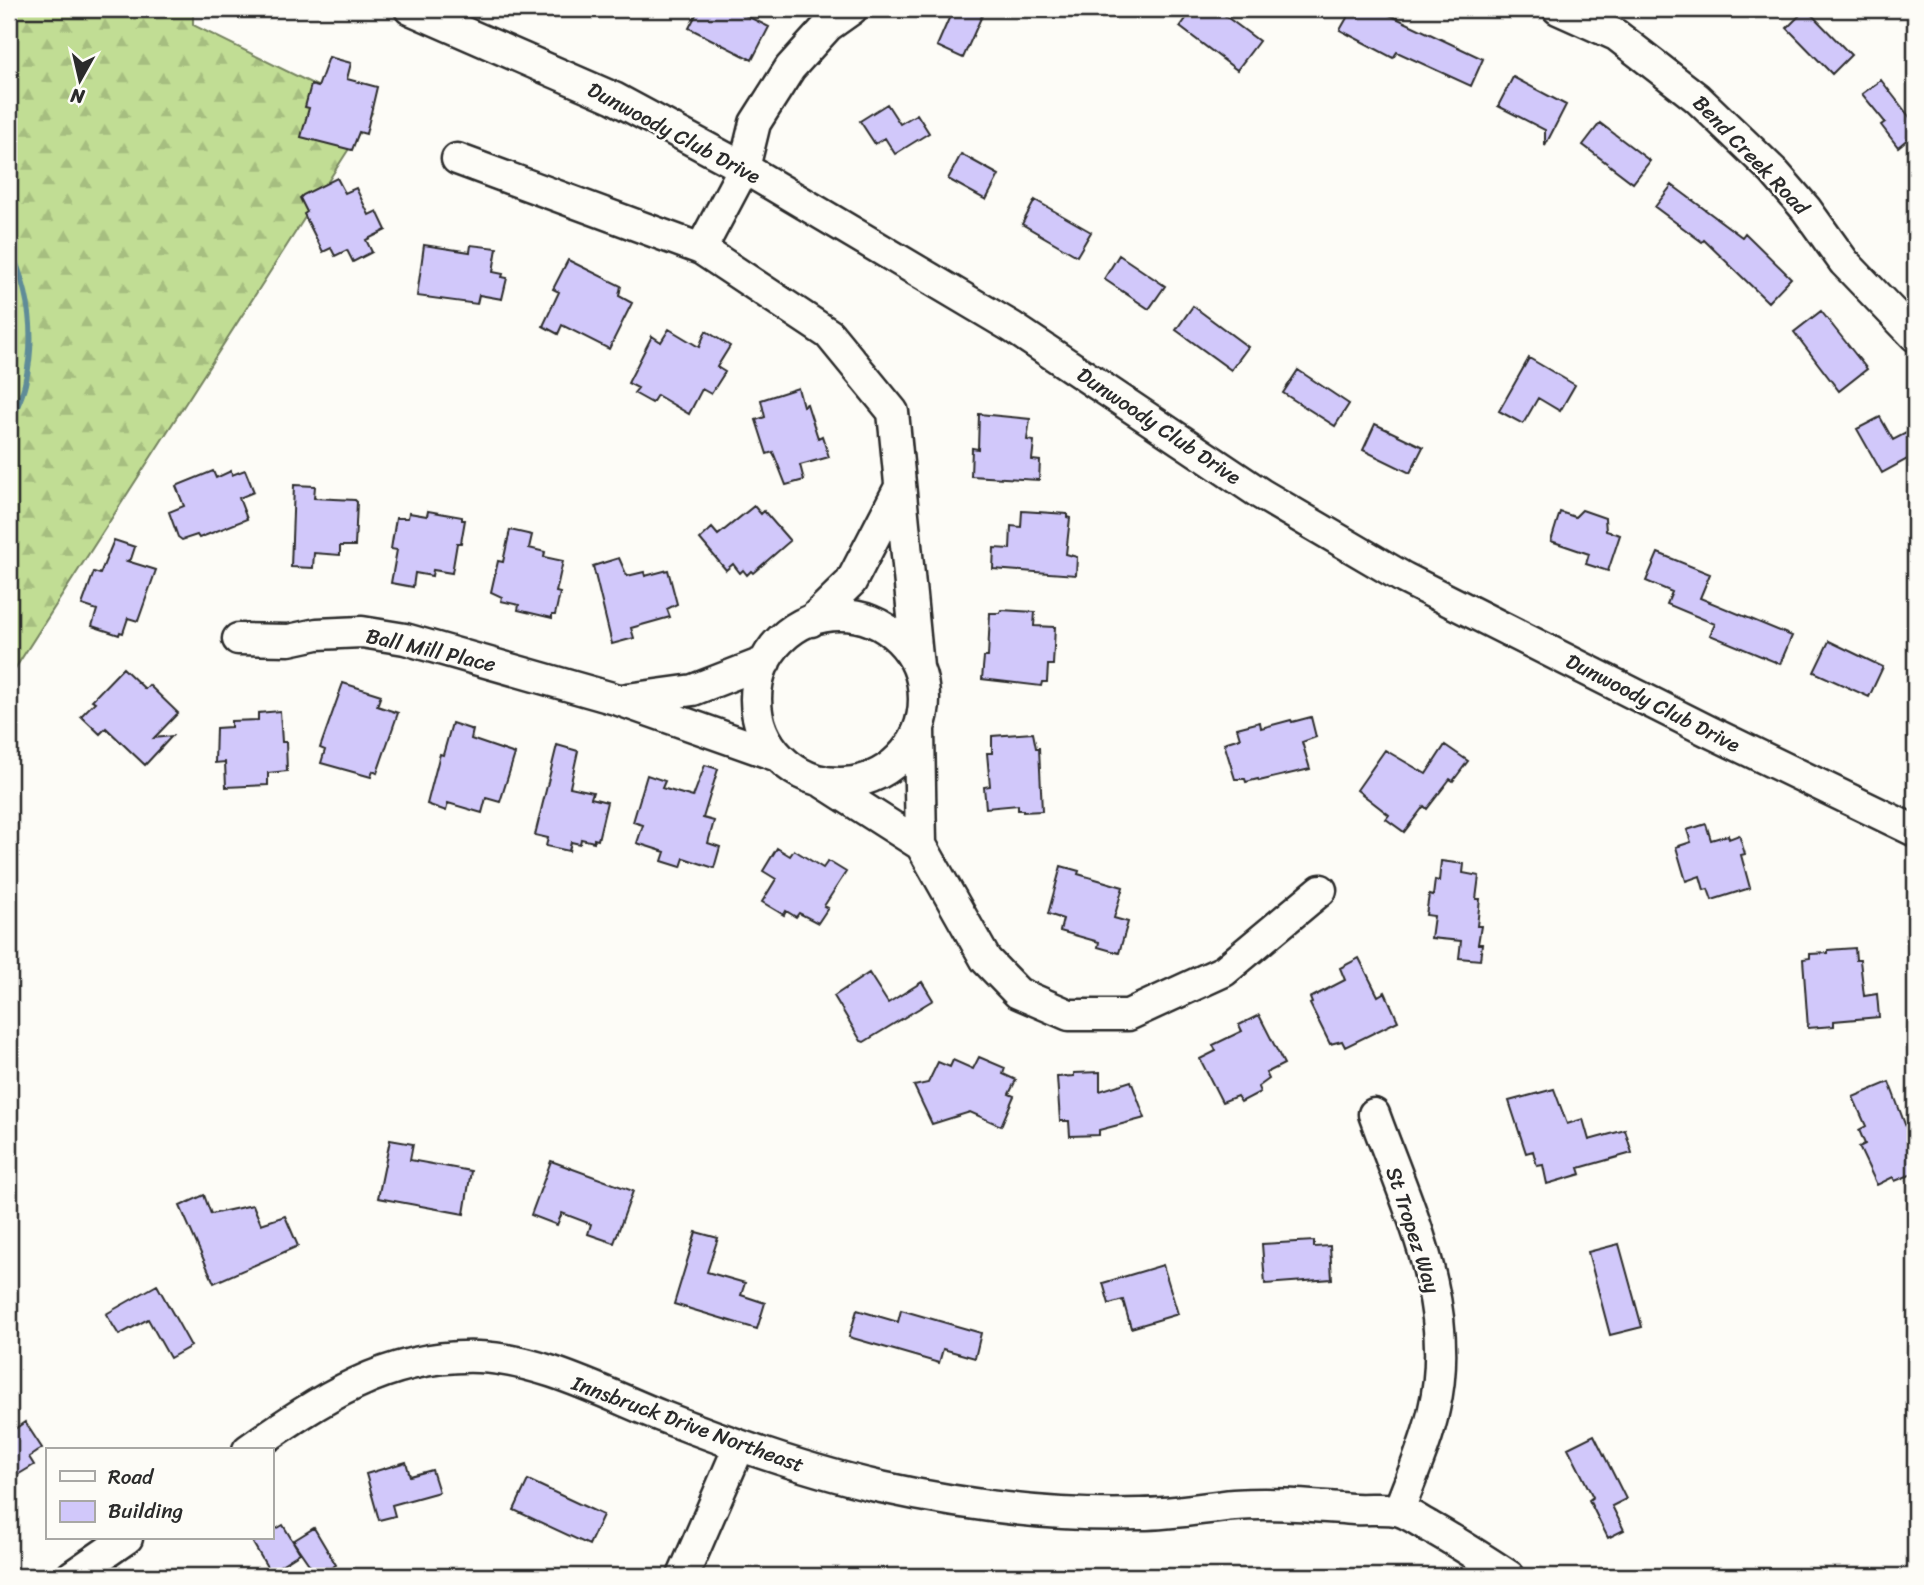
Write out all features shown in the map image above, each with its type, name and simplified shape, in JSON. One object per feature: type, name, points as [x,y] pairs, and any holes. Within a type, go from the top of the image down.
[{"type":"street","name":"Dunwoody Club Drive","points":[[410,9],[614,98],[744,168],[1013,327],[1261,494],[1404,578],[1706,730],[1915,831]]},
{"type":"street","points":[[701,249],[744,168],[755,122],[790,68],[828,26],[852,9]]},
{"type":"street","name":"Bend Creek Road","points":[[1558,9],[1616,35],[1705,105],[1774,172],[1806,209],[1844,262],[1915,336]]},
{"type":"street","points":[[457,159],[701,249],[829,334],[893,412],[918,667],[923,682],[924,698],[919,730],[921,845]]},
{"type":"street","points":[[900,489],[851,582],[811,621],[784,637],[765,662],[756,693],[760,726],[778,755],[791,767],[824,783],[921,845],[986,960],[1018,993],[1069,1015],[1128,1015],[1224,971],[1321,890]]},
{"type":"street","points":[[811,621],[842,615],[873,622],[900,640],[918,667]]},
{"type":"street","name":"Ball Mill Place","points":[[238,639],[289,640],[317,634],[362,632],[405,639],[619,700],[778,755]]},
{"type":"street","name":"Ball Mill Place","points":[[619,700],[693,690],[765,662]]},
{"type":"street","points":[[824,783],[857,781],[881,772],[901,757],[919,730]]},
{"type":"street","name":"St Tropez Way","points":[[1374,1114],[1429,1268],[1441,1329],[1441,1368],[1434,1410],[1399,1510]]},
{"type":"street","name":"Innsbruck Drive Northeast","points":[[251,1448],[304,1410],[362,1379],[435,1360],[476,1357],[507,1359],[544,1370],[739,1447],[809,1469],[878,1486],[1029,1510],[1137,1515],[1236,1505],[1290,1504],[1399,1510],[1509,1576]]},
{"type":"street","points":[[683,1576],[739,1447]]},
{"type":"street","points":[[72,1576],[124,1540]]},
{"type":"green space","points":[[9,9],[193,9],[193,25],[372,113],[9,678]]},
{"type":"building","points":[[699,9],[733,9],[769,27],[752,60],[689,28]]},
{"type":"building","points":[[953,9],[985,9],[963,58],[937,46]]},
{"type":"building","points":[[1193,9],[1216,9],[1259,41],[1237,70],[1180,27]]},
{"type":"building","points":[[1352,9],[1377,9],[1483,59],[1471,86],[1397,52],[1393,58],[1340,30]]},
{"type":"building","points":[[1806,9],[1851,55],[1832,74],[1787,28]]},
{"type":"building","points":[[329,57],[351,63],[347,79],[377,87],[366,134],[359,132],[352,150],[301,137],[309,108],[305,107],[311,85],[318,87]]},
{"type":"building","points":[[1513,77],[1566,105],[1545,146],[1545,130],[1498,106]]},
{"type":"building","points":[[1881,80],[1915,124],[1915,133],[1898,147],[1881,125],[1885,122],[1862,94]]},
{"type":"building","points":[[887,104],[900,124],[917,114],[929,133],[895,154],[885,138],[875,144],[860,121]]},
{"type":"building","points":[[1600,123],[1650,161],[1633,183],[1583,145]]},
{"type":"building","points":[[961,154],[999,175],[986,200],[948,179]]},
{"type":"building","points":[[337,178],[345,193],[356,188],[369,215],[377,211],[386,230],[366,240],[372,252],[353,262],[347,250],[335,256],[331,248],[323,252],[304,214],[307,212],[300,198]]},
{"type":"building","points":[[1672,185],[1742,237],[1745,233],[1791,278],[1768,302],[1704,240],[1702,242],[1655,207]]},
{"type":"building","points":[[1035,200],[1091,232],[1077,256],[1022,224]]},
{"type":"building","points":[[424,245],[470,252],[471,245],[497,248],[493,272],[503,274],[502,277],[507,278],[502,299],[479,295],[477,304],[417,296]]},
{"type":"building","points":[[1119,255],[1165,286],[1149,309],[1104,279]]},
{"type":"building","points":[[568,260],[621,286],[619,296],[632,303],[609,349],[562,325],[558,334],[543,326],[559,292],[553,289]]},
{"type":"building","points":[[1193,306],[1248,347],[1231,370],[1176,330]]},
{"type":"building","points":[[1821,311],[1867,369],[1839,391],[1794,332]]},
{"type":"building","points":[[669,329],[699,347],[706,331],[730,346],[717,367],[725,372],[711,394],[702,389],[689,414],[657,395],[652,403],[634,393],[638,388],[628,383],[652,336],[661,342]]},
{"type":"building","points":[[1529,358],[1575,385],[1560,411],[1538,398],[1523,424],[1499,411]]},
{"type":"building","points":[[1298,370],[1349,404],[1335,426],[1283,393]]},
{"type":"building","points":[[798,388],[803,406],[807,404],[818,438],[822,436],[829,457],[800,465],[804,480],[786,485],[773,452],[767,454],[756,420],[765,417],[761,400]]},
{"type":"building","points":[[979,414],[1030,419],[1027,440],[1034,441],[1032,460],[1040,461],[1039,480],[971,476],[972,448],[978,449]]},
{"type":"building","points":[[1880,417],[1893,440],[1906,433],[1915,450],[1915,455],[1882,473],[1857,429]]},
{"type":"building","points":[[1375,424],[1423,447],[1410,473],[1363,450]]},
{"type":"building","points":[[245,470],[254,492],[239,498],[247,519],[199,538],[197,535],[182,540],[178,537],[169,512],[184,506],[176,486],[213,471],[216,478],[231,471],[232,475]]},
{"type":"building","points":[[294,485],[315,486],[314,498],[357,502],[355,546],[340,546],[340,555],[314,553],[313,568],[291,567]]},
{"type":"building","points":[[754,506],[761,514],[764,511],[790,541],[753,573],[751,571],[747,575],[743,570],[740,573],[733,564],[726,570],[700,539],[712,528],[718,535]]},
{"type":"building","points":[[1582,510],[1605,518],[1606,531],[1620,535],[1608,571],[1586,564],[1589,554],[1551,541],[1560,512],[1575,517]]},
{"type":"building","points":[[428,511],[462,517],[462,520],[465,520],[461,543],[457,543],[452,573],[433,570],[432,576],[415,573],[413,587],[391,583],[397,550],[391,549],[396,518],[408,518],[409,513],[427,516]]},
{"type":"building","points":[[1022,511],[1067,514],[1070,518],[1066,554],[1077,557],[1076,575],[993,569],[994,548],[1010,549],[1011,526],[1021,527]]},
{"type":"building","points":[[510,530],[532,535],[529,548],[545,552],[544,557],[563,561],[556,592],[560,593],[552,618],[518,610],[519,605],[501,601],[502,597],[491,592],[498,561],[503,562]]},
{"type":"building","points":[[114,540],[135,547],[131,559],[127,561],[156,570],[138,621],[128,618],[123,633],[120,632],[119,635],[92,626],[97,610],[82,605],[94,572],[100,574]]},
{"type":"building","points":[[1658,553],[1710,574],[1700,598],[1792,636],[1780,664],[1710,635],[1715,624],[1667,604],[1672,592],[1646,581]]},
{"type":"building","points":[[619,558],[627,576],[644,572],[645,576],[668,570],[677,604],[667,609],[670,617],[631,628],[634,638],[612,644],[593,566]]},
{"type":"building","points":[[1001,610],[1035,612],[1034,626],[1055,627],[1053,665],[1048,665],[1047,682],[1042,682],[1041,686],[982,679],[984,657],[988,657],[990,613],[1000,613]]},
{"type":"building","points":[[1829,641],[1883,667],[1869,697],[1814,672]]},
{"type":"building","points":[[123,668],[145,689],[149,685],[178,713],[154,738],[172,736],[145,765],[106,728],[100,734],[81,716],[95,702],[92,700]]},
{"type":"building","points":[[343,683],[381,695],[377,706],[398,713],[377,773],[373,771],[371,777],[321,763],[325,750],[320,748]]},
{"type":"building","points":[[280,711],[282,742],[286,742],[287,771],[268,773],[268,785],[226,787],[225,762],[215,763],[216,728],[231,727],[231,721],[258,720],[258,713]]},
{"type":"building","points":[[1311,717],[1316,737],[1302,742],[1310,769],[1259,781],[1235,779],[1224,743],[1240,738],[1237,728],[1260,722],[1261,728]]},
{"type":"building","points":[[452,723],[473,730],[471,739],[515,754],[500,802],[486,798],[482,813],[448,803],[446,811],[427,804],[440,754],[443,755]]},
{"type":"building","points":[[1033,733],[1036,748],[1039,748],[1042,811],[1023,812],[1018,810],[1018,805],[986,808],[984,787],[990,786],[987,753],[992,753],[992,736]]},
{"type":"building","points":[[557,745],[578,751],[570,787],[593,792],[591,798],[607,802],[598,840],[594,839],[594,842],[581,839],[580,844],[571,842],[569,851],[546,846],[548,838],[535,835]]},
{"type":"building","points":[[1445,745],[1468,761],[1427,809],[1424,806],[1404,832],[1386,819],[1389,815],[1357,790],[1385,750],[1426,774]]},
{"type":"building","points":[[705,765],[718,769],[703,818],[714,821],[708,843],[720,847],[714,868],[684,858],[681,867],[662,861],[665,852],[637,843],[643,825],[633,822],[647,775],[665,781],[662,788],[693,797]]},
{"type":"building","points":[[1706,824],[1711,840],[1728,835],[1729,839],[1739,835],[1745,854],[1741,855],[1750,888],[1712,900],[1708,889],[1704,890],[1700,876],[1686,881],[1676,847],[1691,842],[1687,830]]},
{"type":"building","points":[[777,848],[790,856],[794,850],[823,868],[828,861],[846,872],[824,906],[828,908],[818,923],[799,913],[796,917],[786,911],[784,915],[762,902],[776,879],[763,871]]},
{"type":"building","points":[[1441,861],[1464,864],[1463,873],[1479,876],[1476,899],[1480,899],[1477,926],[1481,926],[1478,944],[1482,944],[1480,960],[1459,958],[1461,941],[1431,938],[1434,916],[1426,915],[1429,895],[1433,896],[1435,880],[1439,881]]},
{"type":"building","points":[[1061,866],[1079,871],[1078,874],[1123,887],[1114,918],[1128,922],[1119,953],[1098,947],[1099,942],[1060,931],[1063,919],[1048,914]]},
{"type":"building","points":[[1855,948],[1856,960],[1860,960],[1864,996],[1877,994],[1879,1017],[1834,1021],[1834,1026],[1808,1028],[1803,959],[1810,958],[1810,954],[1828,953],[1828,950]]},
{"type":"building","points":[[1359,958],[1378,996],[1385,992],[1398,1021],[1345,1047],[1342,1041],[1330,1044],[1310,1004],[1310,998],[1345,980],[1340,968]]},
{"type":"building","points":[[869,973],[888,1003],[922,982],[933,1000],[864,1042],[861,1041],[834,996]]},
{"type":"building","points":[[1259,1015],[1284,1064],[1266,1073],[1269,1079],[1258,1087],[1260,1092],[1241,1102],[1237,1096],[1222,1102],[1200,1059],[1216,1051],[1213,1045],[1242,1031],[1239,1025]]},
{"type":"building","points":[[979,1057],[1005,1068],[1003,1074],[1016,1080],[1009,1094],[1014,1096],[1001,1126],[970,1112],[932,1124],[914,1086],[928,1083],[938,1062],[950,1067],[953,1060],[973,1069]]},
{"type":"building","points":[[1100,1072],[1100,1091],[1131,1081],[1145,1118],[1099,1130],[1099,1135],[1070,1136],[1069,1121],[1060,1121],[1057,1077]]},
{"type":"building","points":[[1889,1082],[1915,1151],[1915,1173],[1895,1181],[1893,1177],[1877,1185],[1859,1147],[1865,1144],[1859,1130],[1866,1126],[1853,1097]]},
{"type":"building","points":[[1554,1089],[1567,1124],[1583,1119],[1589,1140],[1625,1130],[1632,1153],[1579,1168],[1581,1174],[1547,1184],[1543,1165],[1537,1166],[1533,1151],[1526,1153],[1509,1101]]},
{"type":"building","points":[[390,1140],[413,1144],[410,1160],[471,1171],[464,1214],[378,1198]]},
{"type":"building","points":[[551,1161],[633,1191],[614,1243],[588,1234],[591,1224],[562,1213],[557,1225],[531,1215]]},
{"type":"building","points":[[204,1195],[211,1214],[253,1205],[261,1224],[285,1216],[298,1246],[214,1283],[180,1206]]},
{"type":"building","points":[[696,1232],[718,1238],[707,1272],[745,1283],[741,1295],[765,1303],[757,1329],[674,1304]]},
{"type":"building","points":[[1314,1241],[1314,1247],[1330,1246],[1332,1279],[1265,1284],[1262,1244]]},
{"type":"building","points":[[1619,1244],[1642,1327],[1610,1335],[1588,1252]]},
{"type":"building","points":[[1163,1265],[1178,1314],[1131,1328],[1123,1300],[1109,1304],[1103,1283]]},
{"type":"building","points":[[157,1285],[191,1346],[170,1358],[148,1319],[119,1335],[106,1314]]},
{"type":"building","points":[[857,1310],[898,1322],[901,1310],[981,1333],[975,1358],[943,1349],[939,1363],[849,1337]]},
{"type":"building","points":[[25,1422],[42,1448],[29,1457],[34,1465],[9,1480],[9,1433]]},
{"type":"building","points":[[1594,1435],[1626,1499],[1612,1506],[1624,1530],[1608,1538],[1589,1500],[1593,1497],[1568,1448]]},
{"type":"building","points":[[406,1462],[410,1476],[432,1470],[439,1492],[392,1505],[395,1516],[379,1520],[366,1474]]},
{"type":"building","points":[[528,1480],[603,1515],[589,1545],[514,1510]]},
{"type":"building","points":[[283,1525],[300,1553],[270,1572],[253,1543],[258,1540],[273,1540],[273,1531]]},
{"type":"building","points":[[314,1528],[336,1565],[317,1576],[293,1541]]},
{"type":"waterway","points":[[9,248],[22,281],[30,332],[25,384],[9,425]]}]
